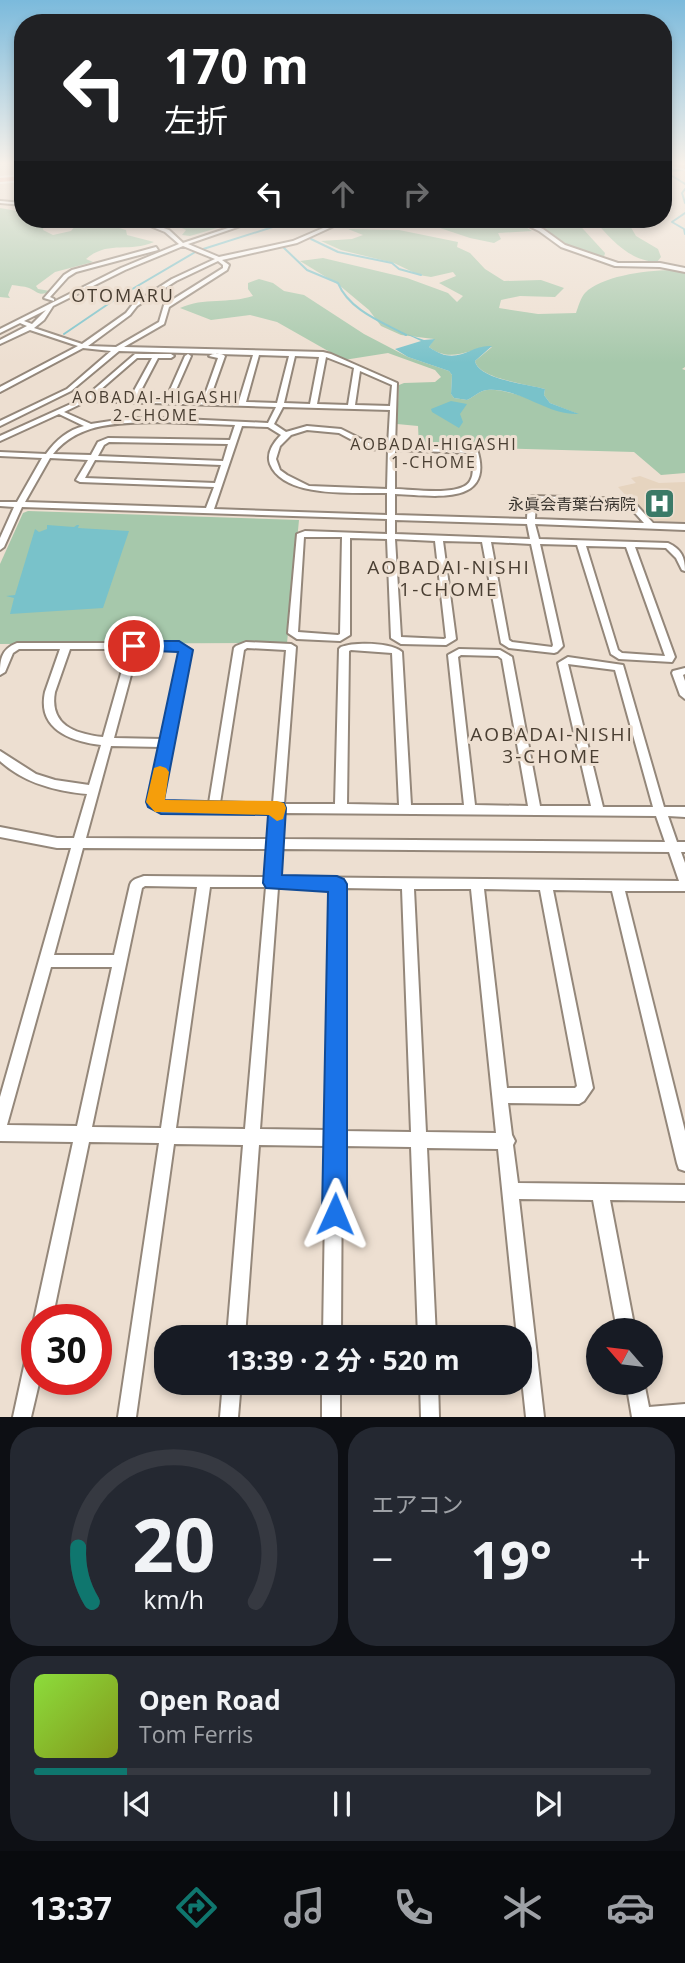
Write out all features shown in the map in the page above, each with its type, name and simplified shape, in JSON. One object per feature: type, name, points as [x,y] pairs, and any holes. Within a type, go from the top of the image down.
[{"type":"street","points":[[0,424],[69,390],[118,348],[162,323],[166,306],[225,269],[226,265],[219,259],[180,242],[165,230]]},
{"type":"street","points":[[0,329],[162,250],[219,230]]},
{"type":"street","points":[[0,329],[180,242],[221,230]]},
{"type":"street","points":[[0,390],[83,346],[135,305],[174,280],[219,259],[295,242],[322,230]]},
{"type":"street","points":[[541,230],[563,246],[617,265],[660,265],[685,270]]},
{"type":"street","points":[[51,303],[47,298],[66,276],[75,271],[155,249],[162,250]]},
{"type":"street","points":[[0,342],[46,316],[51,303]]},
{"type":"street","points":[[19,321],[30,326],[29,328],[83,346],[323,354],[395,384],[390,449],[389,537],[396,638],[401,641],[446,642],[451,639],[439,539]]},
{"type":"street","points":[[242,404],[257,352]]},
{"type":"street","points":[[270,425],[280,405],[293,353]]},
{"type":"street","points":[[313,406],[323,354]]},
{"type":"street","points":[[0,439],[86,399],[135,356],[222,356],[205,403]]},
{"type":"street","points":[[132,401],[156,356]]},
{"type":"street","points":[[168,402],[188,356]]},
{"type":"street","points":[[351,407],[357,368]]},
{"type":"street","points":[[86,399],[393,408]]},
{"type":"street","points":[[59,412],[88,425]]},
{"type":"street","points":[[0,547],[20,505],[48,457],[68,434],[88,425],[133,421],[270,425],[285,434]]},
{"type":"street","points":[[209,512],[239,424]]},
{"type":"street","points":[[307,428],[341,431],[372,447],[390,449],[474,452],[478,471],[476,480],[464,491],[308,488],[292,482],[277,471],[272,459],[277,443],[285,434],[307,428]]},
{"type":"street","points":[[218,485],[80,480],[102,444],[118,438],[233,442]]},
{"type":"street","points":[[0,464],[3,455],[226,463]]},
{"type":"street","points":[[486,541],[504,641],[509,645],[554,650],[558,646],[531,523],[532,498],[628,500],[652,527]]},
{"type":"street","points":[[0,504],[685,527]]},
{"type":"street","points":[[346,536],[345,635],[340,638],[298,636],[293,633],[300,536],[305,534],[668,546],[680,557],[685,568]]},
{"type":"street","points":[[581,544],[614,652],[619,656],[668,660],[670,657],[630,546]]},
{"type":"street","points":[[214,807],[239,648],[246,645],[285,645],[291,648],[237,1325]]},
{"type":"street","points":[[0,672],[9,651],[17,646],[179,646],[186,650],[155,802],[161,807],[685,812]]},
{"type":"street","points":[[66,646],[49,698],[49,710],[57,726],[80,739],[166,743]]},
{"type":"street","points":[[0,1124],[134,646]]},
{"type":"street","points":[[341,808],[344,649],[350,647],[392,649],[397,652],[405,808]]},
{"type":"street","points":[[470,810],[453,655],[459,652],[500,653],[507,657],[535,810]]},
{"type":"street","points":[[598,811],[563,663],[568,660],[619,667],[660,812],[680,847],[685,880]]},
{"type":"street","points":[[685,671],[677,673],[685,695]]},
{"type":"street","points":[[0,755],[15,770],[34,780],[61,787],[94,790]]},
{"type":"street","points":[[0,832],[31,840],[79,844],[680,847]]},
{"type":"street","points":[[46,1304],[136,885],[144,881],[685,886]]},
{"type":"street","points":[[127,1417],[204,882]]},
{"type":"street","points":[[332,1325],[337,884]]},
{"type":"street","points":[[408,884],[427,1325]]},
{"type":"street","points":[[477,885],[535,1417]]},
{"type":"street","points":[[500,1095],[579,1096],[584,1088],[546,886]]},
{"type":"street","points":[[617,887],[682,1142],[685,1163]]},
{"type":"street","points":[[45,961],[120,961]]},
{"type":"street","points":[[0,1133],[507,1141]]},
{"type":"street","points":[[510,1191],[685,1193]]},
{"type":"street","points":[[600,1192],[624,1318]]},
{"type":"street","points":[[22,1417],[27,1395]]},
{"type":"street","points":[[229,1417],[231,1395]]},
{"type":"street","points":[[331,1395],[331,1417]]},
{"type":"street","points":[[429,1395],[430,1417]]},
{"type":"street","points":[[637,1395],[641,1416],[685,1413]]},
{"type":"shaded area","name":"永眞会青葉台病院","points":[[640,476],[659,483],[685,482],[685,522],[650,521],[618,487],[636,483],[631,478]]},
{"type":"green space","points":[[0,230],[43,230],[53,235],[72,230],[126,230],[127,235],[154,242],[94,253],[86,259],[93,262],[55,272],[36,286],[38,289],[50,291],[47,293],[12,285],[8,295],[10,298],[0,297]]},
{"type":"green space","points":[[186,230],[210,230],[190,236],[182,235]]},
{"type":"green space","points":[[351,230],[400,230],[458,242],[457,247],[470,253],[485,269],[504,281],[541,280],[564,288],[555,297],[520,296],[501,300],[499,308],[538,314],[576,313],[585,293],[593,286],[618,277],[661,270],[685,271],[685,367],[682,369],[685,370],[685,473],[661,475],[634,452],[419,446],[418,426],[397,424],[399,385],[435,382],[441,377],[435,370],[388,353],[344,360],[277,322],[250,315],[211,320],[180,308],[253,296],[248,289],[248,283],[259,279],[273,283],[284,291],[304,295],[364,334],[408,357],[449,371],[452,375],[451,394],[454,398],[467,400],[484,391],[497,390],[578,414],[550,403],[544,395],[545,389],[494,376],[478,367],[475,361],[492,347],[460,354],[445,354],[429,347],[434,339],[401,335],[381,326],[369,310],[339,285],[300,261],[323,258],[407,278],[448,293],[457,302],[463,296],[439,283],[456,276],[453,272],[431,277],[419,275],[394,263],[341,250],[321,241],[352,239],[363,235]]},
{"type":"green space","points":[[446,230],[532,231],[498,233],[501,239],[494,243]]},
{"type":"green space","points":[[545,230],[584,230],[605,253],[604,257],[573,248]]},
{"type":"green space","points":[[604,230],[633,230],[636,236],[658,249],[661,257],[657,262],[638,258]]},
{"type":"green space","points":[[28,511],[299,520],[287,643],[0,644],[0,564],[23,513]]},
{"type":"water","points":[[404,333],[424,340],[435,339],[429,347],[448,355],[492,346],[475,361],[485,373],[545,389],[544,395],[550,403],[579,414],[556,411],[499,390],[487,390],[467,400],[454,398],[451,394],[452,375],[449,371],[408,357],[395,349],[421,341]]},
{"type":"water","points":[[451,401],[467,404],[460,414],[463,422],[459,428],[431,409]]},
{"type":"water","points":[[47,525],[79,525],[78,528],[129,531],[103,608],[10,614],[14,598],[6,596],[15,595],[35,529],[39,532],[47,529]]},
{"type":"waterway","points":[[64,334],[117,298],[197,251],[263,230]]},
{"type":"waterway","points":[[311,239],[338,252],[392,263],[399,269],[421,275]]},
{"type":"waterway","points":[[283,247],[307,270],[338,283],[358,308],[406,335]]},
{"type":"slow traffic","points":[[160,772],[155,802],[161,807],[277,808],[277,814]]},
{"type":"place","name":"永眞会青葉台病院","points":[[659,504]]},
{"type":"district","name":"OTOMARU","points":[[123,295]]},
{"type":"district","name":"AOBADAI-HIGASHI 2-CHOME","points":[[156,406]]},
{"type":"district","name":"AOBADAI-HIGASHI 1-CHOME","points":[[434,453]]},
{"type":"district","name":"AOBADAI-NISHI 1-CHOME","points":[[449,578]]},
{"type":"district","name":"AOBADAI-NISHI 3-CHOME","points":[[552,745]]},
{"type":"route","points":[[134,646],[179,646],[186,650],[155,802],[161,807],[277,808],[272,883],[337,884],[335,1214]]}]
